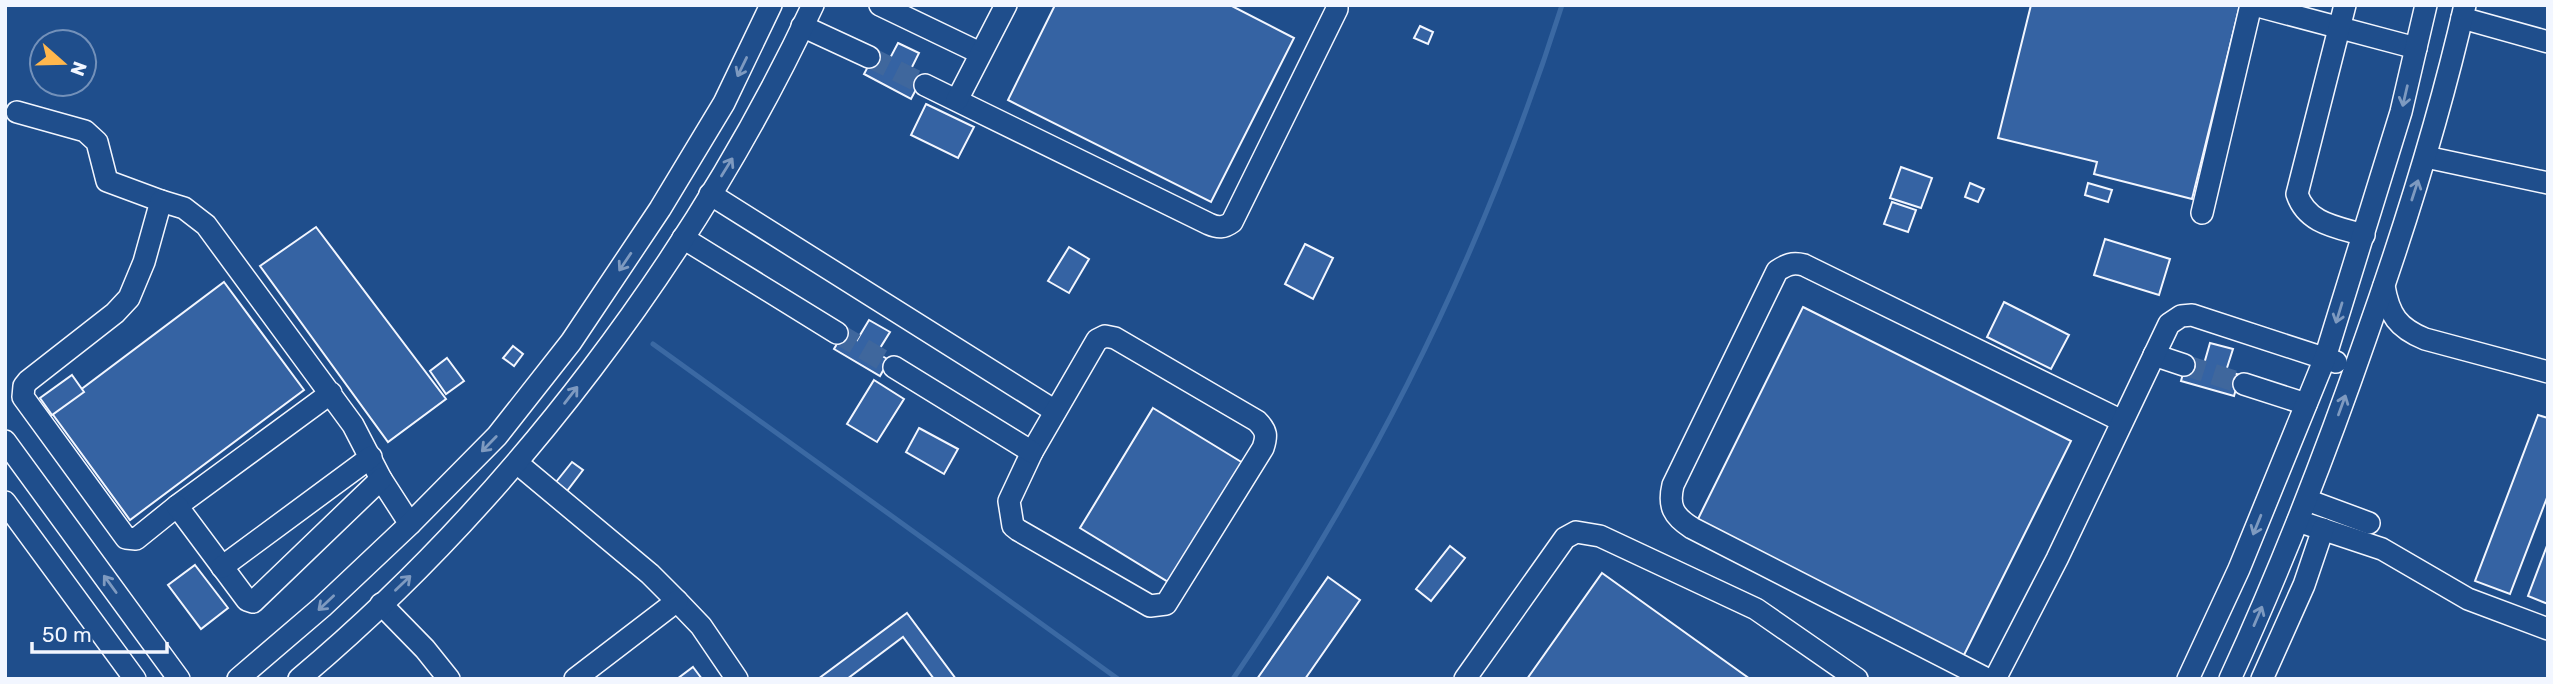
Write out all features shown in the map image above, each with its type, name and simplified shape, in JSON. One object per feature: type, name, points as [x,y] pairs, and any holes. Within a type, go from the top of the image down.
[{"type":"street","points":[[238,679],[322,607],[410,524],[497,436],[571,342],[660,209],[724,103],[771,5]]},
{"type":"street","points":[[299,679],[425,563],[517,463],[594,365],[683,238],[742,143],[813,5]]},
{"type":"street","points":[[880,5],[980,53]]},
{"type":"street","points":[[957,100],[1006,5]]},
{"type":"street","points":[[925,85],[1209,224],[1226,226],[1232,222],[1337,5]]},
{"type":"street","points":[[2202,213],[2252,5],[2416,48]]},
{"type":"street","points":[[2345,5],[2297,194],[2301,205],[2318,221],[2364,235]]},
{"type":"street","points":[[2188,679],[2239,569],[2325,358],[2401,112],[2427,5]]},
{"type":"street","points":[[2230,679],[2307,500],[2384,286],[2426,157],[2464,12],[2548,42]]},
{"type":"street","points":[[802,26],[869,57]]},
{"type":"street","points":[[17,112],[85,131],[97,142],[103,175],[107,181],[184,208],[205,225],[353,425],[382,480],[410,524]]},
{"type":"street","points":[[2426,157],[2548,183]]},
{"type":"street","points":[[710,194],[1055,411]]},
{"type":"street","points":[[161,201],[144,262],[129,298],[115,313],[28,381],[22,390],[23,397],[126,538],[136,540],[177,506],[331,393]]},
{"type":"street","points":[[683,238],[837,332]]},
{"type":"street","points":[[1987,679],[1692,528],[1672,511],[1670,498],[1673,485],[1777,271],[1787,264],[1804,265],[2123,421]]},
{"type":"street","points":[[2384,286],[2388,304],[2407,332],[2548,372]]},
{"type":"street","points":[[1995,679],[2057,559],[2169,324],[2181,316],[2192,315],[2355,368]]},
{"type":"street","points":[[1105,336],[1115,338],[1257,421],[1265,429],[1263,448],[1166,604],[1150,606],[1013,526],[1009,501],[1055,411],[1097,340],[1105,336]]},
{"type":"street","points":[[2154,355],[2184,365]]},
{"type":"street","points":[[894,367],[1032,452]]},
{"type":"street","points":[[2244,384],[2306,404]]},
{"type":"street","points":[[5,441],[179,679]]},
{"type":"street","points":[[222,567],[371,457]]},
{"type":"street","points":[[517,463],[650,574],[701,626],[737,679]]},
{"type":"street","points":[[177,506],[247,600],[256,601],[382,480]]},
{"type":"street","points":[[2307,500],[2369,523]]},
{"type":"street","points":[[5,502],[135,679]]},
{"type":"street","points":[[2298,521],[2382,549],[2468,599],[2548,629]]},
{"type":"street","points":[[2262,679],[2304,585],[2323,529]]},
{"type":"street","points":[[1465,679],[1565,538],[1576,532],[1600,536],[1756,609],[1857,679]]},
{"type":"street","points":[[575,679],[677,601]]},
{"type":"street","points":[[381,604],[425,649],[449,679]]},
{"type":"building","points":[[1055,5],[1230,5],[1294,38],[1211,202],[1008,100]]},
{"type":"building","points":[[2031,5],[2240,5],[2192,199],[2094,174],[2097,162],[1998,138]]},
{"type":"building","points":[[1420,26],[1433,32],[1428,44],[1414,38]]},
{"type":"building","points":[[898,43],[919,53],[908,75],[920,82],[911,99],[864,74],[873,57],[887,64]]},
{"type":"building","points":[[926,104],[974,127],[958,158],[911,135]]},
{"type":"building","points":[[1901,167],[1932,178],[1921,208],[1890,198]]},
{"type":"building","points":[[1970,183],[1984,189],[1978,202],[1965,197]]},
{"type":"building","points":[[2088,183],[2112,190],[2108,202],[2085,195]]},
{"type":"building","points":[[1892,202],[1916,210],[1908,232],[1884,224]]},
{"type":"building","points":[[316,227],[446,399],[388,442],[260,266]]},
{"type":"building","points":[[2105,239],[2170,259],[2159,295],[2094,275]]},
{"type":"building","points":[[1305,244],[1333,258],[1313,299],[1285,284]]},
{"type":"building","points":[[1069,247],[1089,259],[1069,293],[1048,281]]},
{"type":"building","points":[[224,282],[304,390],[130,520],[51,412]]},
{"type":"building","points":[[2004,302],[2069,335],[2051,369],[1987,337]]},
{"type":"building","points":[[1803,307],[2071,441],[1963,657],[1696,523]]},
{"type":"building","points":[[869,320],[890,332],[877,353],[889,360],[880,376],[834,349],[844,332],[857,340]]},
{"type":"building","points":[[2210,343],[2233,349],[2226,371],[2240,375],[2234,396],[2181,381],[2187,359],[2204,364]]},
{"type":"building","points":[[513,346],[523,354],[514,366],[503,358]]},
{"type":"building","points":[[447,358],[464,381],[446,394],[430,371]]},
{"type":"building","points":[[72,375],[84,392],[52,415],[40,398]]},
{"type":"building","points":[[874,380],[904,399],[877,442],[847,424]]},
{"type":"building","points":[[1153,408],[1243,463],[1170,583],[1080,528]]},
{"type":"building","points":[[2538,415],[2548,418],[2548,495],[2510,594],[2475,581]]},
{"type":"building","points":[[919,428],[958,449],[944,474],[906,452]]},
{"type":"building","points":[[572,462],[583,470],[567,491],[556,482]]},
{"type":"building","points":[[2548,543],[2548,604],[2528,596]]},
{"type":"building","points":[[1450,546],[1465,558],[1431,601],[1416,589]]},
{"type":"building","points":[[195,565],[228,608],[201,629],[168,585]]},
{"type":"building","points":[[1602,573],[1750,679],[1527,679]]},
{"type":"building","points":[[1328,577],[1360,600],[1305,679],[1257,679]]},
{"type":"building","points":[[907,613],[956,679],[934,679],[903,637],[847,679],[818,679]]},
{"type":"building","points":[[693,667],[702,679],[677,679]]},
{"type":"waterway","points":[[1233,679],[1334,520],[1422,354],[1462,269],[1498,182],[1562,5]]},
{"type":"waterway","points":[[653,344],[1118,679]]},
{"type":"tunnel","points":[[869,57],[925,85]]},
{"type":"tunnel","points":[[837,333],[894,367]]},
{"type":"tunnel","points":[[2184,365],[2244,384]]}]
